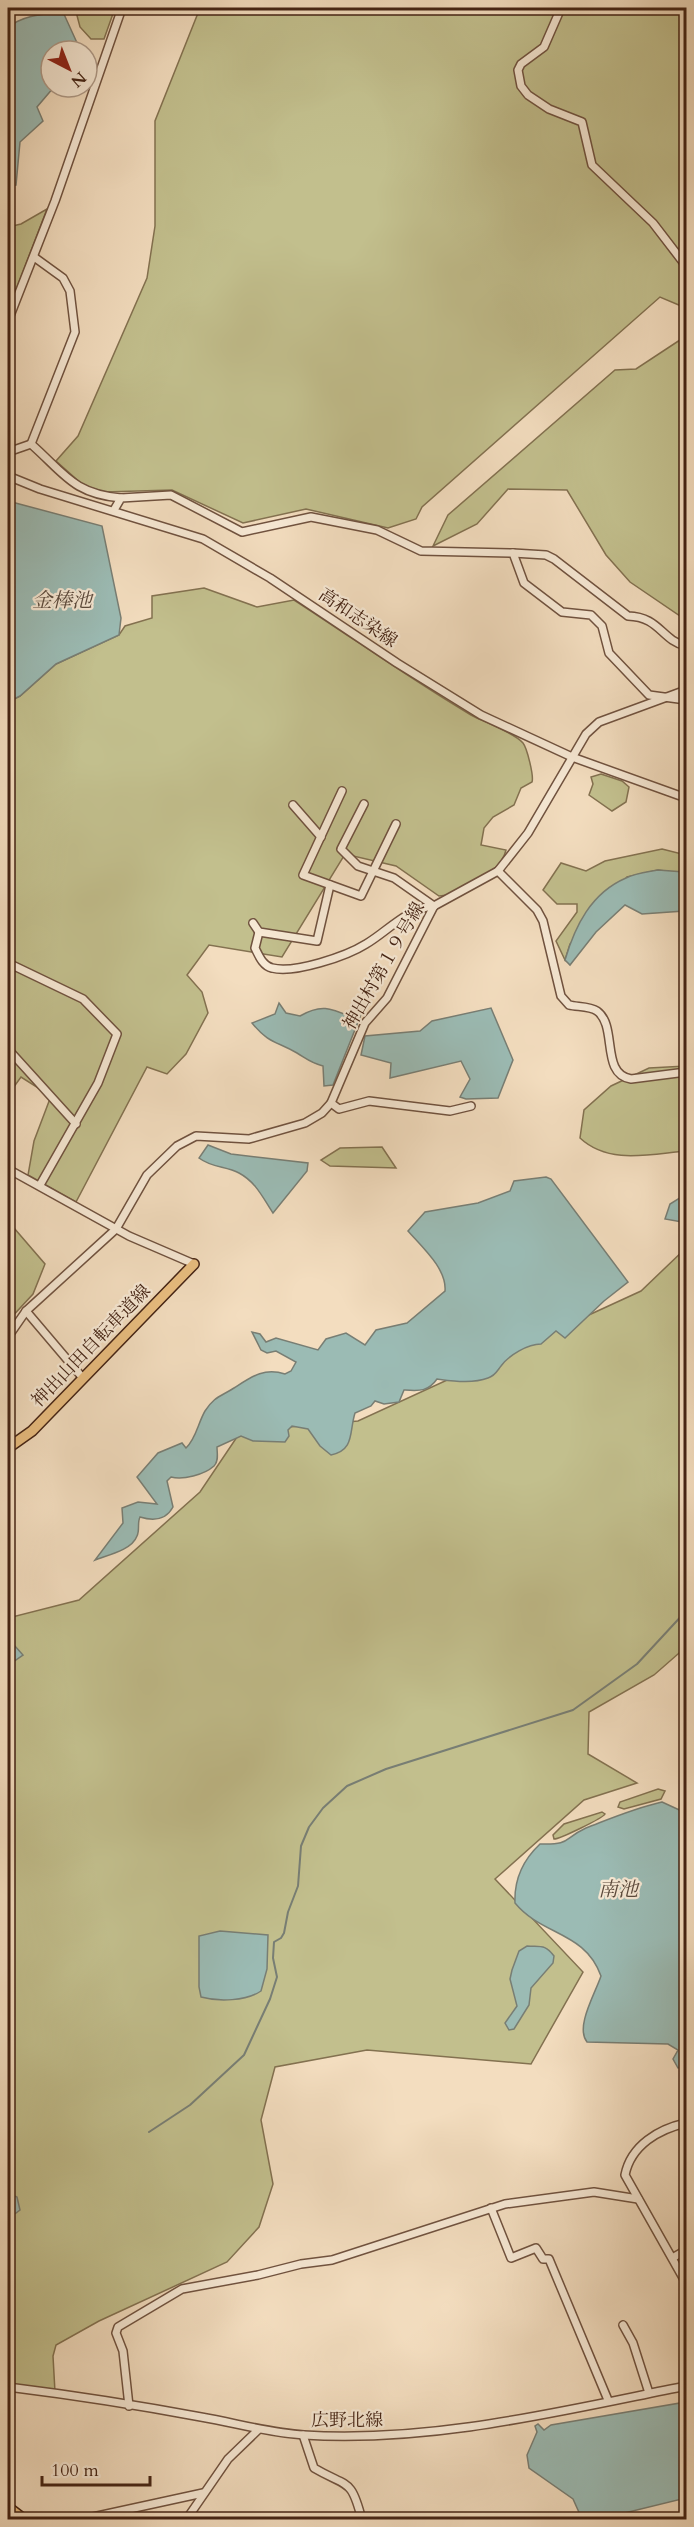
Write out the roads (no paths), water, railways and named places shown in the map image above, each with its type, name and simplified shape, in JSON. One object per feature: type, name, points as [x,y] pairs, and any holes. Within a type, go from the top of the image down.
[{"type":"main road","name":"神出山田自転車道線","points":[[8,1448],[32,1431],[194,1264]]},
{"type":"main road","points":[[8,2507],[25,2520]]},
{"type":"street","points":[[8,321],[34,257],[122,8]]},
{"type":"street","points":[[561,8],[544,47],[521,64],[518,70],[521,86],[528,95],[549,108],[582,122],[592,165],[653,223],[687,266]]},
{"type":"street","points":[[8,452],[31,444],[75,332],[70,291],[63,278],[34,257]]},
{"type":"street","points":[[31,444],[78,488],[103,496],[121,498],[171,495],[242,532],[312,517],[377,530],[421,551],[546,555],[628,616],[644,617],[678,644],[687,646]]},
{"type":"street","name":"高和志染線","points":[[8,476],[40,489],[202,539],[270,578],[397,663],[481,715],[572,757],[687,798]]},
{"type":"street","points":[[114,510],[121,498]]},
{"type":"street","points":[[513,553],[524,583],[562,612],[591,615],[602,626],[609,653],[649,695],[687,700]]},
{"type":"street","name":"神出村第１９号線","points":[[8,1337],[26,1311],[116,1229],[147,1175],[177,1146],[196,1136],[249,1139],[305,1123],[322,1113],[331,1103],[365,1023],[387,998],[434,906],[498,871],[528,833],[586,734],[599,722],[662,697],[687,690]]},
{"type":"street","points":[[342,792],[303,875],[361,896],[396,824]]},
{"type":"street","points":[[364,804],[341,849],[358,866],[394,878],[434,906]]},
{"type":"street","points":[[293,805],[321,837]]},
{"type":"street","points":[[498,871],[537,910],[543,921],[561,996],[569,1005],[596,1010],[602,1017],[616,1072],[624,1078],[635,1079],[687,1072]]},
{"type":"street","points":[[259,932],[316,940],[330,885]]},
{"type":"street","points":[[253,923],[259,932],[255,948],[266,965],[273,969],[293,968],[353,951],[395,921],[426,906],[434,906]]},
{"type":"street","points":[[8,963],[83,999],[117,1034],[98,1083],[40,1185]]},
{"type":"street","points":[[8,1049],[76,1124]]},
{"type":"street","points":[[331,1103],[339,1108],[369,1101],[450,1111],[471,1106]]},
{"type":"street","points":[[8,1168],[116,1229],[194,1264]]},
{"type":"street","points":[[26,1311],[82,1377]]},
{"type":"street","points":[[687,2123],[664,2128],[656,2133],[628,2160],[626,2180],[687,2283]]},
{"type":"street","points":[[129,2406],[123,2350],[116,2333],[118,2327],[182,2289],[332,2260],[491,2208],[594,2192],[638,2199]]},
{"type":"street","points":[[491,2208],[511,2258],[537,2248],[543,2259],[549,2259],[608,2400]]},
{"type":"street","points":[[674,2258],[687,2250]]},
{"type":"street","points":[[623,2325],[633,2343],[649,2393]]},
{"type":"street","name":"広野北線","points":[[8,2387],[204,2417],[258,2430],[303,2435],[396,2436],[442,2431],[687,2386]]},
{"type":"street","points":[[186,2520],[228,2459],[258,2430]]},
{"type":"street","points":[[303,2435],[314,2468],[346,2482],[355,2494],[362,2520]]},
{"type":"street","points":[[79,2520],[203,2493]]},
{"type":"water","points":[[63,12],[75,39],[39,39],[39,99],[44,99],[37,107],[43,121],[20,142],[16,185],[8,186],[8,28],[20,20]]},
{"type":"water","name":"金棒池","points":[[8,501],[102,526],[121,618],[119,635],[56,664],[20,696],[8,702]]},
{"type":"water","points":[[658,870],[684,872],[684,911],[642,914],[625,905],[596,932],[570,965],[565,960],[579,923],[603,892],[626,878]]},
{"type":"water","points":[[279,1003],[286,1013],[300,1016],[320,1009],[351,1017],[362,1012],[333,1085],[324,1086],[323,1066],[268,1039],[252,1023],[275,1014]]},
{"type":"water","points":[[491,1008],[513,1060],[498,1098],[466,1099],[460,1097],[470,1079],[461,1061],[390,1078],[391,1063],[361,1055],[365,1036],[420,1031],[432,1021]]},
{"type":"water","points":[[208,1145],[231,1154],[308,1163],[307,1171],[273,1213],[259,1191],[245,1177],[199,1158]]},
{"type":"water","points":[[546,1177],[551,1179],[628,1282],[565,1338],[556,1331],[541,1344],[530,1346],[514,1354],[494,1375],[482,1380],[437,1379],[423,1390],[404,1390],[399,1402],[384,1404],[375,1401],[371,1406],[355,1413],[348,1445],[339,1453],[331,1455],[320,1446],[308,1429],[292,1426],[288,1430],[289,1436],[285,1442],[253,1441],[241,1436],[217,1447],[217,1462],[210,1469],[193,1476],[171,1477],[167,1481],[173,1507],[167,1515],[154,1519],[140,1517],[138,1534],[130,1545],[95,1560],[123,1523],[122,1508],[138,1502],[157,1504],[137,1477],[158,1453],[182,1443],[186,1448],[205,1411],[218,1397],[258,1374],[277,1372],[285,1374],[291,1371],[296,1362],[276,1351],[267,1353],[261,1350],[252,1332],[260,1334],[266,1342],[276,1338],[318,1350],[326,1339],[346,1333],[365,1345],[376,1330],[407,1323],[445,1291],[445,1283],[438,1267],[408,1231],[425,1212],[478,1203],[510,1191],[514,1181]]},
{"type":"water","points":[[686,1194],[686,1219],[682,1222],[665,1219],[670,1204]]},
{"type":"water","points":[[12,1634],[14,1645],[23,1655],[13,1662],[8,1661],[8,1635]]},
{"type":"water","name":"南池","points":[[662,1802],[686,1813],[686,2067],[678,2068],[673,2059],[678,2050],[668,2044],[587,2042],[583,2028],[601,1976],[594,1961],[585,1950],[526,1914],[515,1903],[518,1878],[529,1857],[540,1844],[562,1842],[586,1828],[633,1810]]},
{"type":"water","points":[[220,1931],[268,1935],[267,1969],[261,1991],[248,1997],[232,2000],[201,1997],[199,1936]]},
{"type":"water","points":[[527,1946],[542,1947],[548,1950],[554,1956],[553,1963],[531,1988],[529,2005],[514,2029],[509,2030],[505,2023],[517,2006],[510,1979],[519,1951]]},
{"type":"water","points":[[8,2193],[17,2197],[20,2210],[8,2219]]},
{"type":"water","points":[[686,2402],[686,2498],[600,2519],[582,2519],[573,2499],[529,2468],[527,2455],[537,2432],[535,2426],[538,2424],[544,2430],[551,2425]]},
{"type":"waterway","points":[[149,2132],[190,2105],[244,2055],[270,1999],[277,1977],[273,1958],[274,1942],[284,1933],[288,1912],[298,1886],[301,1846],[309,1827],[323,1808],[347,1786],[386,1769],[573,1710],[637,1664],[686,1611]]}]
